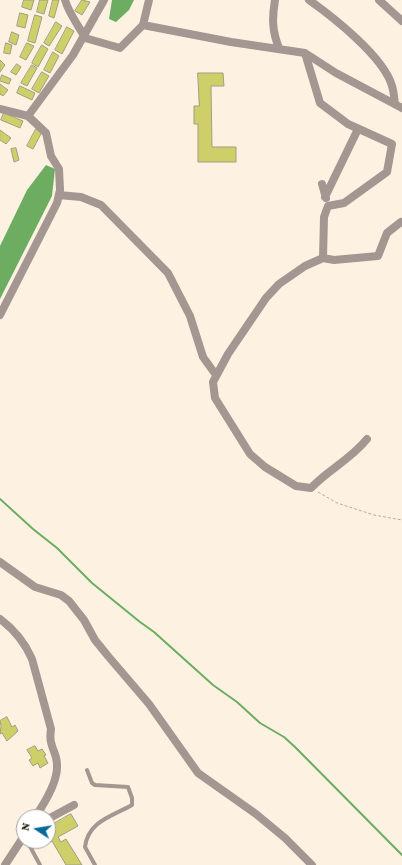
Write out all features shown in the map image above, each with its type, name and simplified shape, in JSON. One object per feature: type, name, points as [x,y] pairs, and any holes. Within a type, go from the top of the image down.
[{"type":"street","points":[[65,0],[68,11],[78,24],[85,38],[120,48],[143,24],[149,0]]},
{"type":"street","points":[[28,116],[85,38],[104,0]]},
{"type":"street","points":[[275,0],[272,19],[274,34],[279,48]]},
{"type":"street","points":[[309,0],[340,23],[381,65],[392,85],[399,106]]},
{"type":"street","points":[[379,0],[402,21]]},
{"type":"street","points":[[143,24],[231,42],[305,53],[336,73],[399,106]]},
{"type":"street","points":[[305,53],[320,103],[348,124],[392,144],[387,172],[344,203],[328,206]]},
{"type":"street","points":[[0,109],[28,116],[46,133],[52,156],[59,169],[59,195],[42,234],[0,315]]},
{"type":"street","points":[[325,197],[358,129]]},
{"type":"street","points":[[322,184],[328,206],[324,218],[323,258]]},
{"type":"street","points":[[59,195],[81,197],[101,205],[168,273],[190,316],[203,356],[216,375]]},
{"type":"street","points":[[367,439],[346,462],[320,479],[311,488],[296,486],[265,467],[250,454],[213,394],[213,382],[216,375],[274,288],[305,266],[323,258],[334,260],[378,256],[388,233],[401,222]]},
{"type":"street","points":[[0,562],[35,586],[61,595],[69,602],[84,620],[104,651],[149,704],[198,773],[256,814],[285,838],[312,865]]},
{"type":"street","points":[[0,619],[24,642],[32,659],[51,729],[49,740],[58,765],[50,792],[40,809]]},
{"type":"street","points":[[56,815],[74,805]]},
{"type":"street","points":[[5,865],[16,848]]},
{"type":"lane","points":[[87,770],[92,783],[95,785],[128,787],[132,798],[132,805],[98,822],[87,841],[86,847],[95,865]]},
{"type":"lane","points":[[31,849],[40,865]]},
{"type":"path","points":[[311,488],[337,503],[381,518],[402,520]]},
{"type":"shaded area","points":[[112,0],[134,0],[129,10],[116,22],[109,19]]},
{"type":"shaded area","points":[[46,165],[55,169],[52,196],[0,299],[0,246],[27,190]]},
{"type":"building","points":[[24,0],[34,0],[31,10],[22,7]]},
{"type":"building","points":[[40,0],[48,0],[44,14],[37,12]]},
{"type":"building","points":[[53,0],[59,0],[54,18],[49,16]]},
{"type":"building","points":[[82,0],[90,2],[82,15],[75,11]]},
{"type":"building","points":[[20,13],[28,15],[25,28],[17,26]]},
{"type":"building","points":[[35,15],[42,17],[35,43],[28,41]]},
{"type":"building","points":[[56,22],[62,26],[49,46],[44,43]]},
{"type":"building","points":[[67,27],[74,31],[62,54],[55,50]]},
{"type":"building","points":[[12,32],[19,35],[16,45],[9,42]]},
{"type":"building","points":[[6,43],[12,45],[10,54],[4,53]]},
{"type":"building","points":[[27,43],[34,46],[26,60],[20,57]]},
{"type":"building","points":[[42,45],[48,49],[38,67],[32,63]]},
{"type":"building","points":[[53,52],[59,56],[50,73],[44,70]]},
{"type":"building","points":[[0,60],[5,65],[0,72]]},
{"type":"building","points":[[17,64],[21,67],[16,75],[11,72]]},
{"type":"building","points":[[32,65],[37,68],[27,86],[21,83]]},
{"type":"building","points":[[42,72],[49,76],[39,93],[32,89]]},
{"type":"building","points":[[198,73],[223,73],[224,86],[211,86],[212,147],[236,147],[236,162],[198,162],[198,124],[194,124],[194,106],[199,106]]},
{"type":"building","points":[[2,75],[11,79],[9,84],[0,81]]},
{"type":"building","points":[[0,84],[8,90],[3,96],[0,94]]},
{"type":"building","points":[[20,86],[35,93],[32,100],[17,93]]},
{"type":"building","points":[[4,113],[23,121],[20,128],[1,120]]},
{"type":"building","points":[[36,129],[42,132],[33,149],[27,146]]},
{"type":"building","points":[[0,130],[11,138],[6,144],[0,140]]},
{"type":"building","points":[[16,148],[19,160],[14,162],[11,149]]},
{"type":"building","points":[[7,717],[12,727],[15,725],[18,731],[7,741],[2,733],[0,734],[0,721]]},
{"type":"building","points":[[35,746],[38,751],[42,749],[46,755],[44,756],[48,763],[40,768],[38,763],[33,766],[29,760],[32,758],[27,750]]},
{"type":"building","points":[[71,814],[78,826],[58,837],[61,842],[66,839],[82,865],[66,865],[56,848],[56,822]]},
{"type":"waterway","points":[[0,499],[33,529],[57,548],[92,583],[154,632],[213,685],[237,702],[260,723],[284,737],[402,855]]}]
